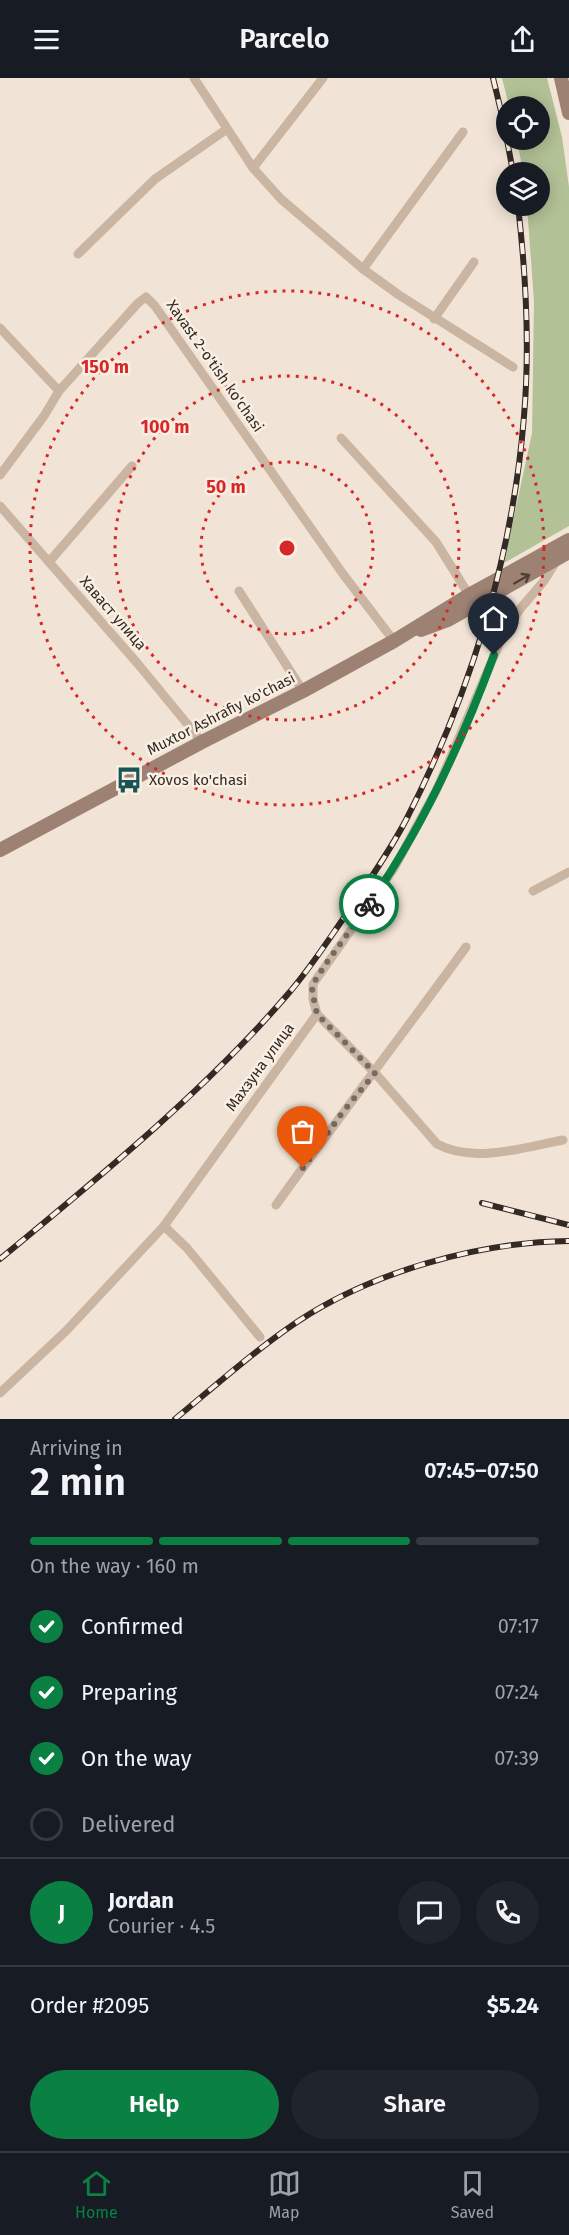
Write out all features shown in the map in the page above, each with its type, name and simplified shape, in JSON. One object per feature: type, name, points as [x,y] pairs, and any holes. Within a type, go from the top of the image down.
[{"type":"main road","points":[[561,78],[569,112]]},
{"type":"main road","name":"Muxtor Ashrafiy ko'chasi","points":[[0,850],[303,691],[569,540]]},
{"type":"main road","name":"Muxtor Ashrafiy ko'chasi","points":[[394,641],[448,620],[563,556]]},
{"type":"street","points":[[194,78],[253,168],[280,199],[363,269],[434,319],[513,367]]},
{"type":"street","points":[[201,87],[209,78]]},
{"type":"street","points":[[253,168],[323,78]]},
{"type":"street","points":[[78,254],[154,178],[227,129]]},
{"type":"street","points":[[363,269],[464,132]]},
{"type":"street","points":[[434,319],[474,262]]},
{"type":"street","name":"Xavast 2-o'tish ko'chasi","points":[[0,475],[60,391],[143,297],[148,298],[342,574],[394,641]]},
{"type":"street","points":[[0,328],[60,391]]},
{"type":"street","points":[[341,438],[436,542],[469,595]]},
{"type":"street","points":[[49,562],[132,466]]},
{"type":"street","name":"Хаваст улица","points":[[0,506],[138,664],[202,742]]},
{"type":"street","points":[[563,556],[520,609],[503,635],[437,789],[393,870],[313,984],[313,999],[317,1014],[375,1073],[437,1144],[446,1149],[472,1153],[563,1140]]},
{"type":"street","points":[[239,591],[303,691]]},
{"type":"street","points":[[533,891],[569,872]]},
{"type":"street","points":[[276,1205],[466,947]]},
{"type":"street","name":"Махзуна улица","points":[[0,1393],[66,1331],[164,1226],[317,1014]]},
{"type":"street","points":[[164,1226],[187,1248],[260,1337]]},
{"type":"green space","points":[[502,78],[547,78],[562,137],[569,187],[569,526],[504,563],[532,433],[534,301],[528,216],[550,216],[550,162],[521,162],[519,150],[550,150],[550,96],[506,96]]},
{"type":"railway","points":[[493,78],[497,96]]},
{"type":"railway","points":[[509,150],[511,162]]},
{"type":"railway","points":[[0,1259],[150,1133],[256,1030],[316,958],[376,870],[406,820],[450,724],[469,674],[499,572],[510,521],[524,416],[527,363],[525,284],[519,216]]},
{"type":"railway","points":[[482,1203],[569,1225]]},
{"type":"railway","points":[[175,1419],[281,1333],[326,1304],[358,1288],[427,1263],[463,1254],[499,1247],[569,1241]]},
{"type":"way so far","points":[[303,1168],[342,1113],[375,1073],[317,1014],[312,991],[313,984],[325,965],[369,904]]},
{"type":"place","name":"Xovos ko'chasi","points":[[129,780]]},
{"type":"route","points":[[369,904],[393,870],[437,789],[479,695],[494,655]]}]
